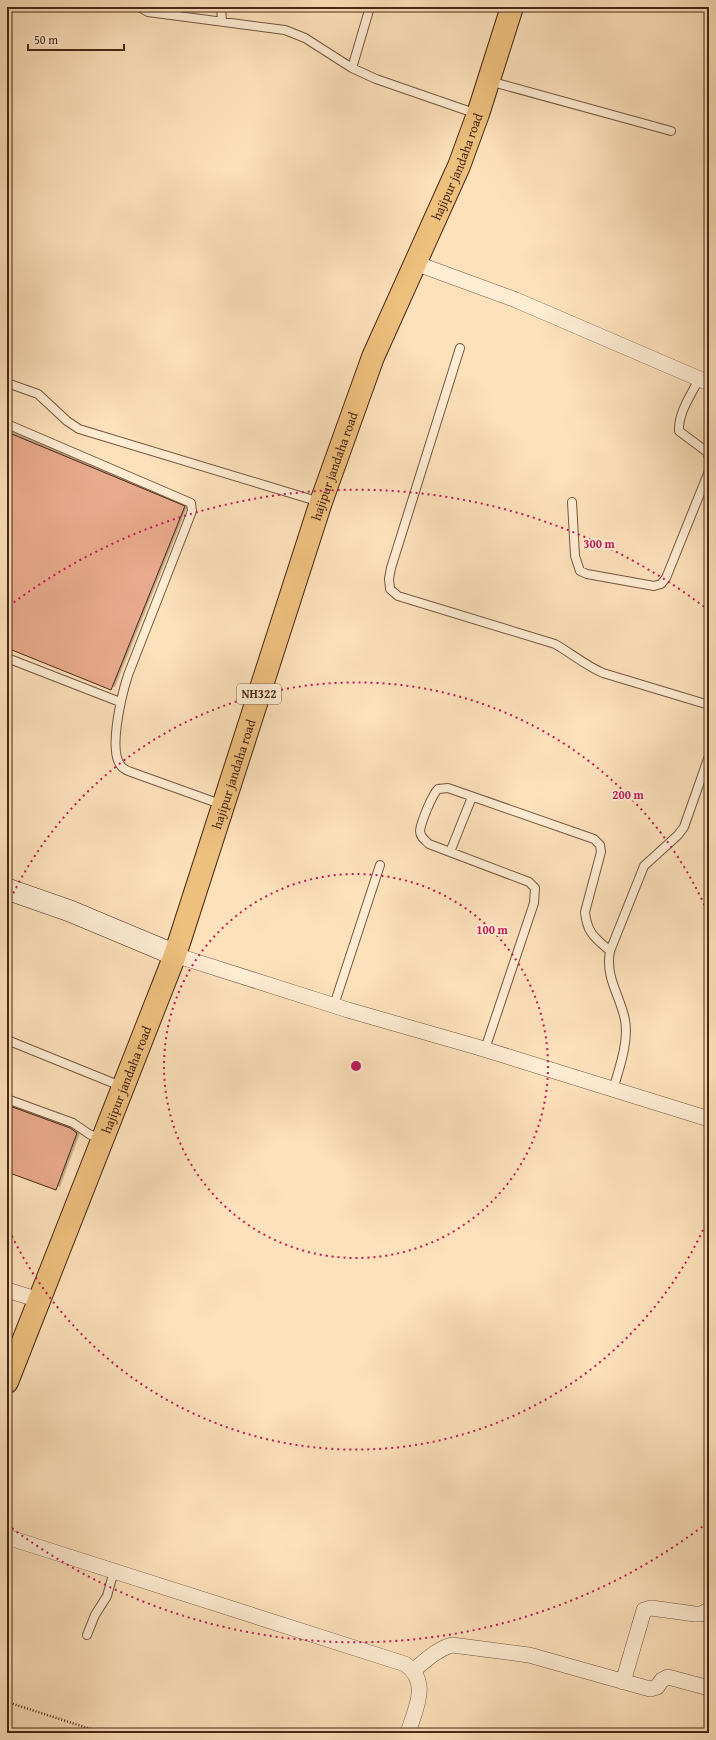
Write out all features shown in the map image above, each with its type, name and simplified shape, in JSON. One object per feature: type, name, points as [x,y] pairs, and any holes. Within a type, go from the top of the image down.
[{"type":"highway","name":"hajipur jandaha road","points":[[7,1382],[175,955],[321,502],[373,357],[445,199],[478,114],[512,7]]},
{"type":"street","points":[[415,262],[523,303],[610,339],[704,381]]},
{"type":"street","points":[[7,889],[92,920],[175,955],[709,1119]]},
{"type":"street","points":[[7,1290],[39,1300]]},
{"type":"street","points":[[7,1538],[405,1664],[414,1670],[419,1680],[420,1689],[408,1733]]},
{"type":"street","points":[[623,1682],[644,1610],[651,1608],[695,1614],[701,1614],[709,1610]]},
{"type":"street","points":[[414,1670],[435,1652],[443,1647],[452,1645],[529,1655],[623,1682],[654,1689],[662,1680],[668,1677],[709,1688]]},
{"type":"lane","points":[[139,7],[148,12],[272,28],[296,34],[352,68],[376,80],[478,114]]},
{"type":"lane","points":[[221,7],[222,21]]},
{"type":"lane","points":[[352,68],[370,7]]},
{"type":"lane","points":[[488,81],[671,131]]},
{"type":"lane","points":[[460,348],[391,568],[389,579],[390,589],[398,596],[555,644],[571,653],[593,669],[603,673],[709,705]]},
{"type":"lane","points":[[704,381],[681,414],[679,431],[707,452],[709,458]]},
{"type":"lane","points":[[7,383],[38,394],[67,421],[80,429],[321,502]]},
{"type":"lane","points":[[7,424],[191,503],[192,511],[128,675],[120,702],[116,728],[118,759],[122,767],[224,806]]},
{"type":"lane","points":[[572,502],[575,556],[580,571],[587,574],[654,586],[661,584],[666,578],[709,470]]},
{"type":"lane","points":[[7,658],[120,702]]},
{"type":"lane","points":[[613,1090],[626,1032],[625,1019],[609,974],[607,963],[610,951],[644,866],[678,835],[684,827],[709,756]]},
{"type":"lane","points":[[485,1049],[534,903],[535,888],[529,882],[429,844],[422,838],[420,831],[434,793],[442,787],[594,839],[600,845],[601,852],[585,912],[586,922],[588,930],[610,951]]},
{"type":"lane","points":[[450,852],[472,797]]},
{"type":"lane","points":[[334,1005],[380,865]]},
{"type":"lane","points":[[7,1040],[124,1087]]},
{"type":"lane","points":[[7,1099],[73,1123],[89,1134],[103,1140]]},
{"type":"lane","points":[[87,1635],[95,1615],[107,1596],[114,1571]]},
{"type":"path","points":[[7,1702],[103,1733]]},
{"type":"building","points":[[7,432],[185,506],[111,690],[7,648]]},
{"type":"building","points":[[7,1105],[70,1128],[77,1133],[56,1190],[7,1172]]}]
